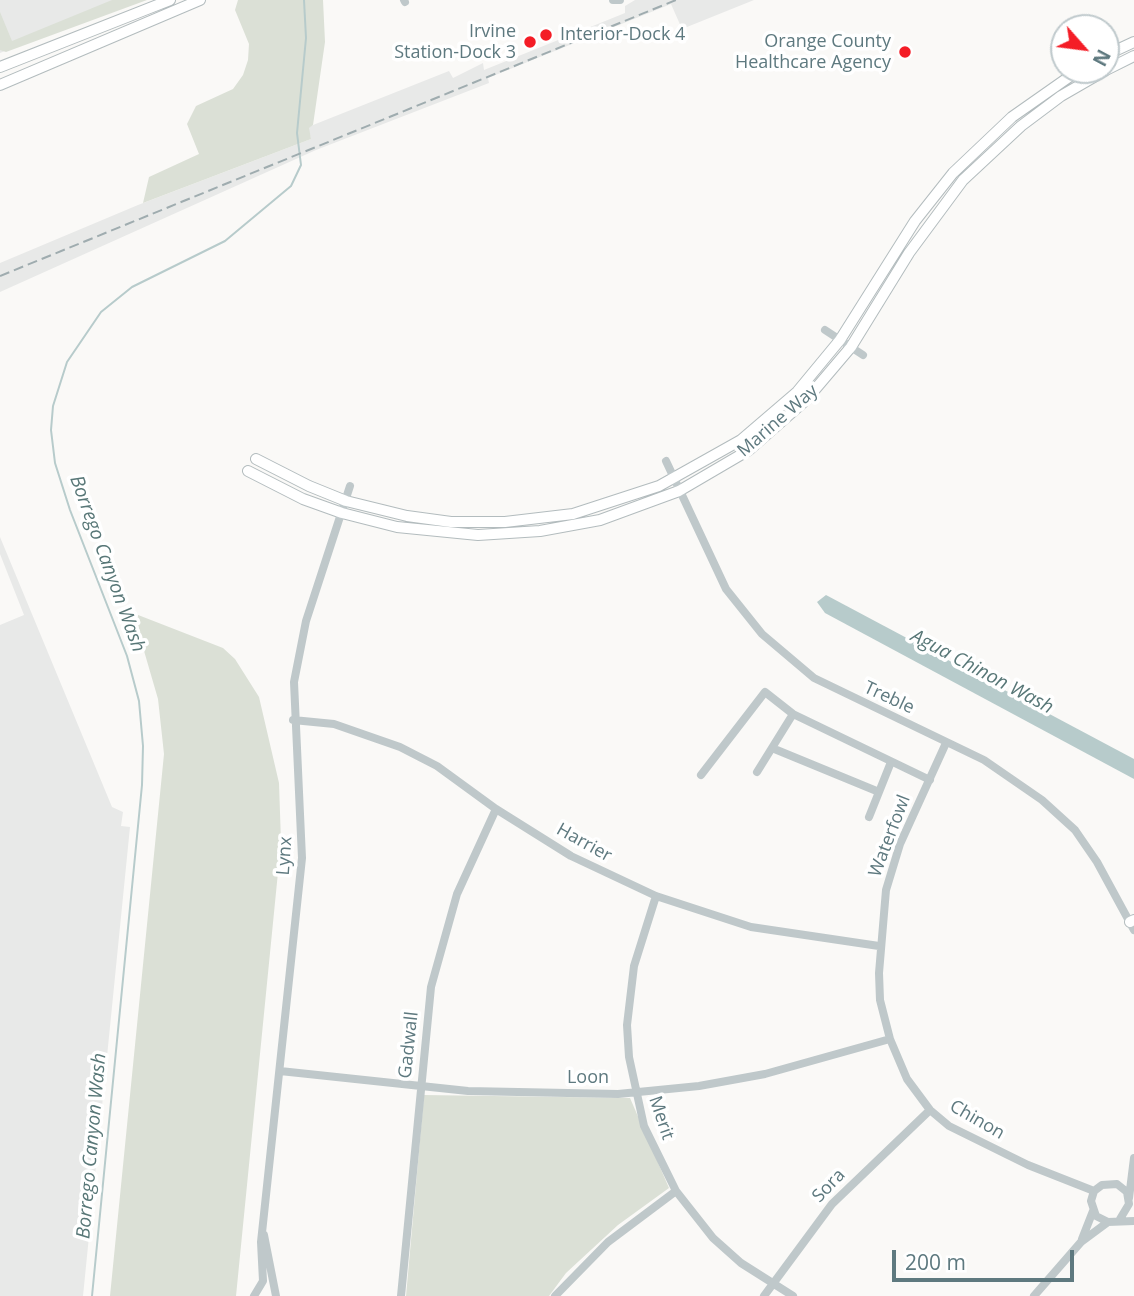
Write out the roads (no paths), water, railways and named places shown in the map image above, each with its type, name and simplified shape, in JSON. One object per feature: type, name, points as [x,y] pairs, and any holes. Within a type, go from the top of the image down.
[{"type":"main road","points":[[0,67],[170,0]]},
{"type":"main road","points":[[2,80],[200,0]]},
{"type":"main road","name":"Marine Way","points":[[256,459],[346,501],[451,522],[505,522],[573,514],[613,503],[674,479],[727,449],[764,422],[797,392],[841,340],[915,221],[953,173],[1012,117],[1059,84]]},
{"type":"main road","name":"Marine Way","points":[[248,471],[303,499],[342,513],[432,532],[478,535],[528,532],[600,520],[679,491],[734,460],[763,439],[806,400],[851,347],[909,253],[963,180],[1021,126],[1082,84]]},
{"type":"street","points":[[613,0],[620,0]]},
{"type":"street","points":[[825,330],[863,355]]},
{"type":"street","name":"Treble","points":[[666,461],[726,589],[762,634],[789,660],[837,692],[1011,776],[1075,830],[1130,908],[1133,924]]},
{"type":"street","name":"Lynx","points":[[276,1296],[264,1235],[302,858],[303,829],[293,720],[294,682],[302,639],[350,486]]},
{"type":"street","points":[[701,775],[765,692],[793,714],[930,780]]},
{"type":"street","points":[[757,772],[793,714]]},
{"type":"street","name":"Harrier","points":[[293,720],[334,723],[400,747],[437,766],[496,809],[570,856],[656,896],[751,927],[879,946]]},
{"type":"street","name":"Waterfowl","points":[[879,946],[892,866],[947,743]]},
{"type":"street","points":[[772,748],[879,792]]},
{"type":"street","points":[[869,817],[891,762]]},
{"type":"street","name":"Gadwall","points":[[401,1296],[430,998],[441,943],[461,884],[496,809]]},
{"type":"street","name":"Merit","points":[[656,896],[639,945],[629,996],[629,1057],[644,1126],[676,1191],[713,1238],[741,1263],[793,1296]]},
{"type":"street","name":"Chinon","points":[[879,946],[880,1000],[890,1039],[907,1079],[930,1110],[967,1138],[1094,1191]]},
{"type":"street","name":"Loon","points":[[281,1071],[541,1094],[636,1092],[699,1086],[765,1074],[890,1039]]},
{"type":"street","name":"Sora","points":[[764,1296],[832,1204],[930,1110]]},
{"type":"street","points":[[1117,1184],[1134,1159]]},
{"type":"street","points":[[1120,1219],[1131,1204],[1134,1159]]},
{"type":"street","points":[[1081,1242],[1093,1211],[1091,1201],[1094,1191],[1102,1185],[1117,1184]]},
{"type":"street","points":[[1117,1184],[1131,1204]]},
{"type":"street","points":[[555,1296],[608,1242],[676,1191]]},
{"type":"street","points":[[1093,1211],[1108,1222]]},
{"type":"street","points":[[1034,1296],[1081,1242],[1108,1222],[1120,1219],[1134,1221]]},
{"type":"street","name":"Lynx","points":[[256,1296],[263,1281],[261,1242],[264,1235]]},
{"type":"street","points":[[256,1296],[270,1296]]},
{"type":"waterway","name":"Borrego Canyon Wash","points":[[92,1296],[142,785],[143,746],[139,701],[127,656],[70,510],[55,463],[51,430],[53,406],[67,362],[101,312],[132,287],[225,241],[291,186],[301,165],[297,133],[306,38],[304,0]]},
{"type":"railway","points":[[0,276],[676,0]]},
{"type":"place","name":"Interior-Dock 4","points":[[546,35]]},
{"type":"place","name":"Irvine Station-Dock 3","points":[[530,42]]},
{"type":"place","name":"Orange County Healthcare Agency","points":[[905,52]]},
{"type":"water label","name":"Agua Chinon Wash","points":[[982,672]]}]
